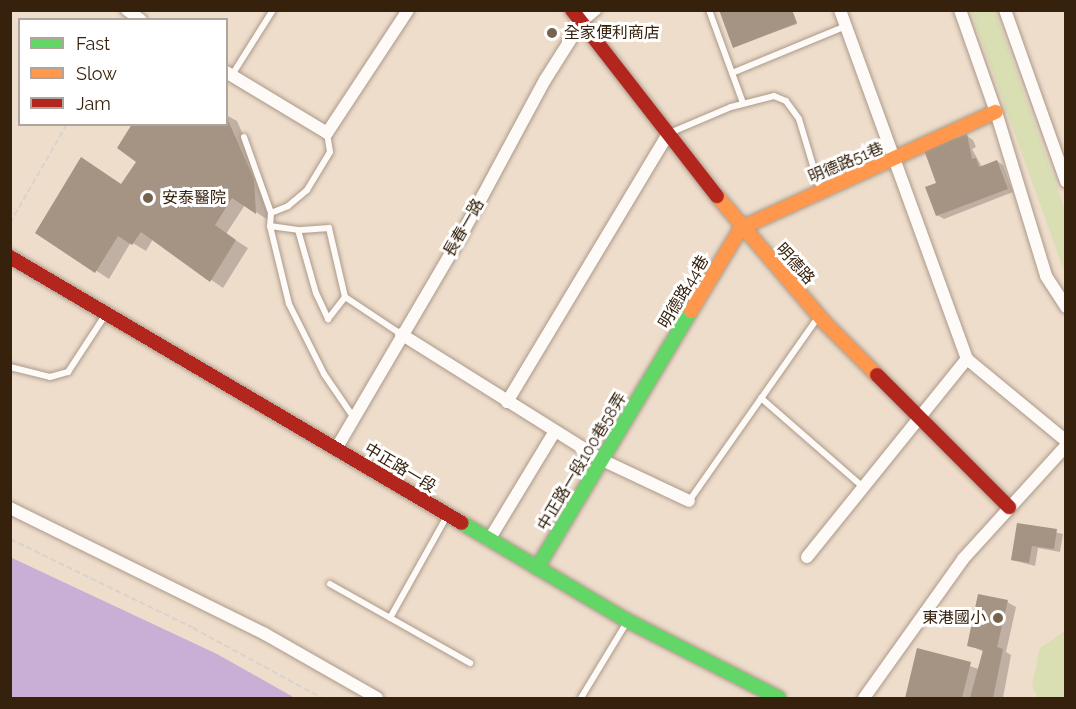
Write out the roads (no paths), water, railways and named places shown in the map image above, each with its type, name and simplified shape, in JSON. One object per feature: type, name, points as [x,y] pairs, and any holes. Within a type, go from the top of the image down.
[{"type":"street","points":[[229,73],[327,133],[408,10]]},
{"type":"street","name":"明德路","points":[[572,10],[583,20],[741,228],[819,316],[921,415],[1009,507]]},
{"type":"street","name":"長春一路","points":[[336,449],[583,20],[596,10]]},
{"type":"street","points":[[840,10],[967,359],[1065,441]]},
{"type":"street","points":[[960,10],[996,112],[1046,276],[1065,307]]},
{"type":"street","points":[[1005,10],[1065,181]]},
{"type":"street","name":"明德路51巷","points":[[741,228],[820,190],[896,160],[915,146],[996,112]]},
{"type":"street","points":[[507,402],[668,134]]},
{"type":"street","name":"明德路44巷","points":[[654,373],[741,228]]},
{"type":"street","name":"中正路一段","points":[[10,256],[628,621],[779,699]]},
{"type":"street","points":[[401,334],[602,460],[689,501]]},
{"type":"street","points":[[807,557],[967,359]]},
{"type":"street","name":"中正路一段100巷58弄","points":[[537,568],[654,373]]},
{"type":"street","points":[[489,540],[555,431]]},
{"type":"street","points":[[864,699],[963,560],[1065,446]]},
{"type":"street","points":[[10,508],[265,634],[377,699]]},
{"type":"lane","points":[[229,73],[273,10]]},
{"type":"lane","points":[[708,10],[743,103]]},
{"type":"lane","points":[[732,74],[846,26]]},
{"type":"lane","points":[[668,134],[743,103],[774,96],[786,101],[799,119],[820,190]]},
{"type":"lane","points":[[270,213],[288,206],[307,190],[330,152],[327,133]]},
{"type":"lane","points":[[244,137],[270,213],[270,226],[298,325],[354,418]]},
{"type":"lane","points":[[270,226],[298,230],[329,228],[345,297],[401,334]]},
{"type":"lane","points":[[298,230],[316,293],[328,319],[345,297]]},
{"type":"lane","points":[[10,367],[50,377],[68,372],[106,314]]},
{"type":"lane","points":[[689,501],[819,316]]},
{"type":"lane","points":[[761,398],[863,488]]},
{"type":"lane","points":[[390,618],[448,515]]},
{"type":"lane","points":[[330,584],[470,663]]},
{"type":"lane","points":[[581,699],[628,621]]},
{"type":"place","name":"全家便利商店","points":[[552,33]]},
{"type":"place","name":"安泰醫院","points":[[148,198]]},
{"type":"place","name":"東港國小","points":[[998,618]]}]
